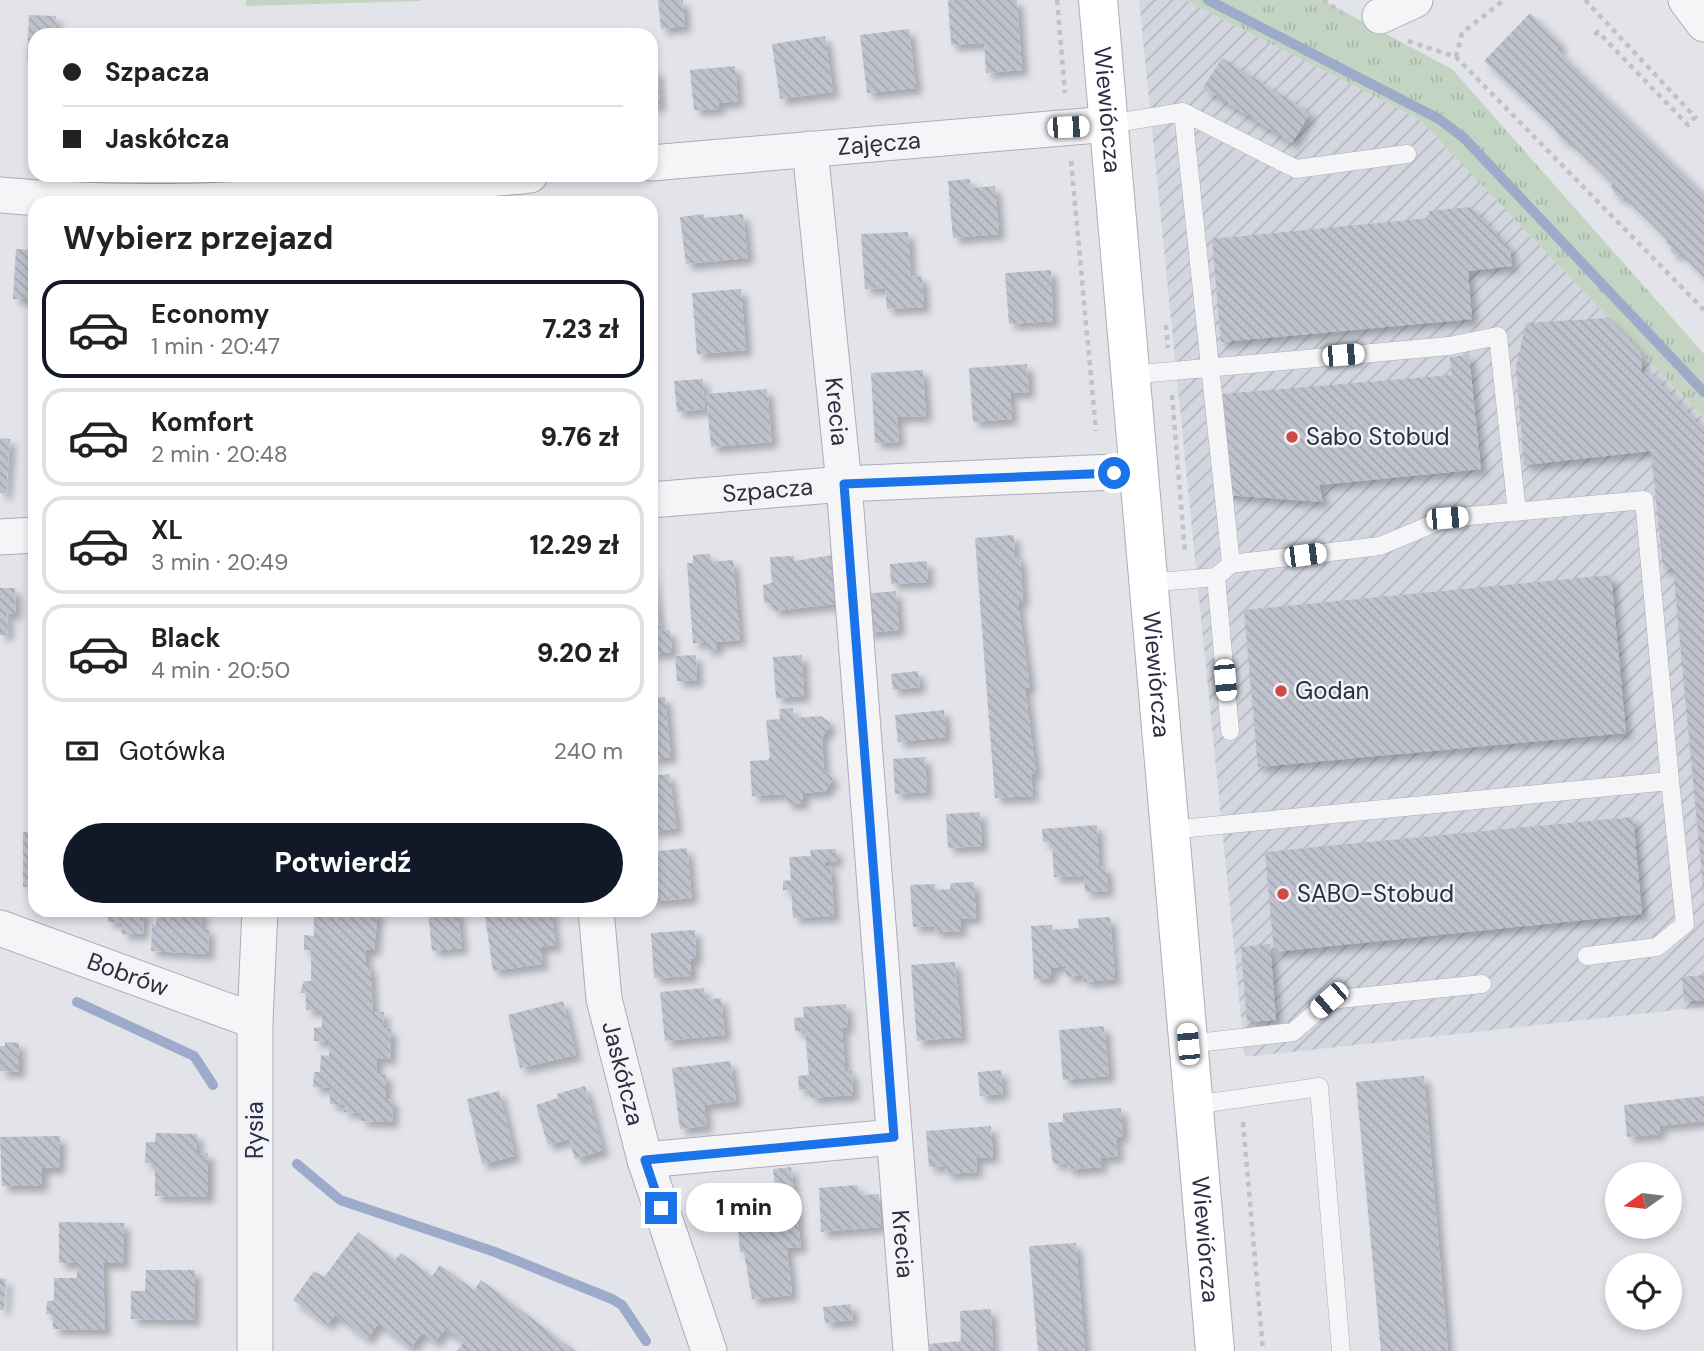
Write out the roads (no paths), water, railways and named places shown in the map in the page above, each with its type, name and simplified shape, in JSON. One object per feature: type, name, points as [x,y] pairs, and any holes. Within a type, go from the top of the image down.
[{"type":"street","name":"Wiewiórcza","points":[[1098,0],[1129,375],[1121,472],[1147,583],[1215,1351]]},
{"type":"street","points":[[1363,16],[1415,0]]},
{"type":"street","points":[[1686,0],[1704,24]]},
{"type":"street","name":"Zajęcza","points":[[658,162],[1109,124]]},
{"type":"street","name":"Krecia","points":[[810,149],[844,484],[911,1351]]},
{"type":"street","points":[[304,196],[455,182]]},
{"type":"street","points":[[0,195],[28,197]]},
{"type":"street","name":"Szpacza","points":[[658,499],[844,484],[1121,472]]},
{"type":"street","points":[[0,537],[28,535]]},
{"type":"street","name":"Rysia","points":[[255,1351],[255,1021],[260,917]]},
{"type":"street","name":"Jaskółcza","points":[[597,917],[604,999],[645,1160],[709,1351]]},
{"type":"street","name":"Bobrów","points":[[0,928],[255,1021]]},
{"type":"street","points":[[645,1160],[894,1137]]},
{"type":"lane","points":[[1109,124],[1183,113],[1296,169],[1408,155]]},
{"type":"lane","points":[[1183,113],[1231,564]]},
{"type":"lane","points":[[1129,375],[1210,365],[1450,346],[1498,336],[1517,512]]},
{"type":"lane","points":[[1147,583],[1216,577],[1231,564],[1380,546],[1447,518],[1644,500],[1685,924],[1657,947],[1587,957]]},
{"type":"lane","points":[[1216,577],[1230,731]]},
{"type":"lane","points":[[1169,830],[1670,781]]},
{"type":"lane","points":[[1188,1044],[1293,1032],[1329,1000],[1482,984]]},
{"type":"lane","points":[[1194,1105],[1319,1087],[1341,1351]]},
{"type":"waterway","points":[[1208,0],[1439,119],[1464,138],[1704,392]]},
{"type":"waterway","points":[[77,1002],[194,1056],[213,1085]]},
{"type":"waterway","points":[[297,1164],[340,1200],[495,1252],[612,1299],[622,1305],[646,1341]]},
{"type":"place","name":"Sabo Stobud","points":[[1292,437]]},
{"type":"place","name":"Godan","points":[[1281,691]]},
{"type":"place","name":"SABO-Stobud","points":[[1283,894]]}]
